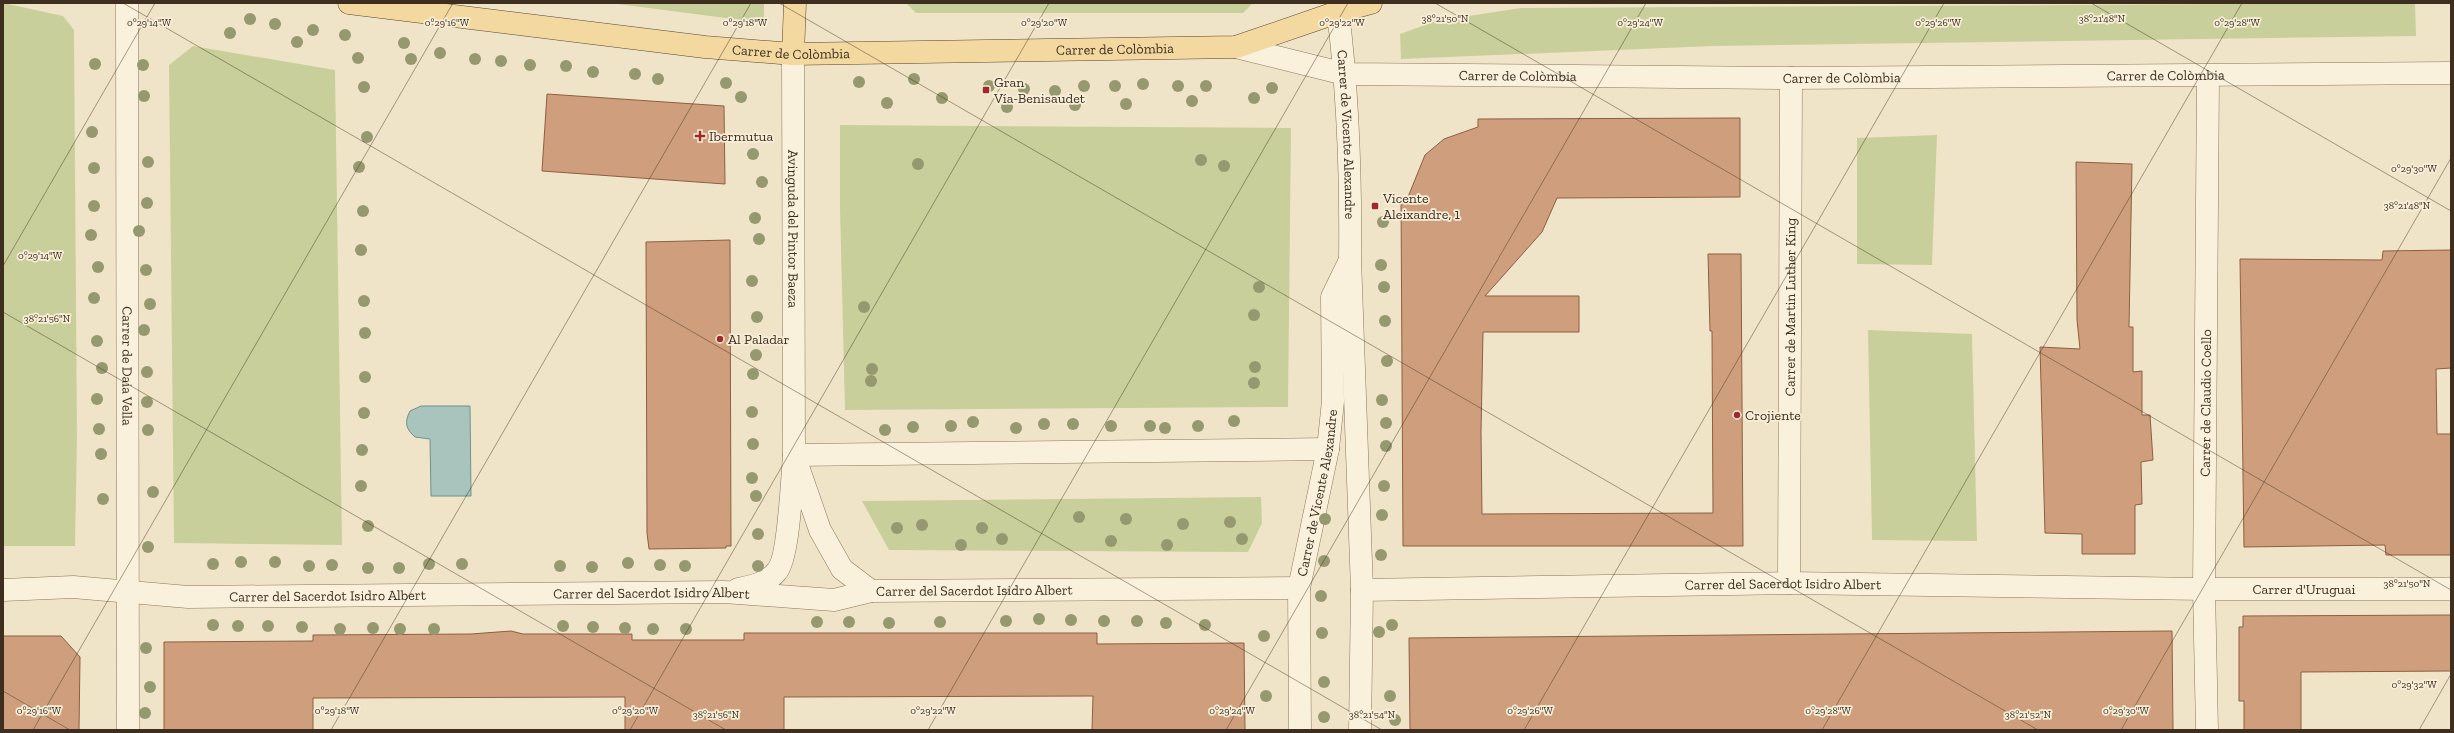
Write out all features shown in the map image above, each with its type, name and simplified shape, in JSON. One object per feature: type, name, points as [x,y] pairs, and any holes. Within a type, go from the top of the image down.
[{"type":"main road","name":"Carrer de Colòmbia","points":[[349,3],[705,47],[793,54],[1236,48],[1337,7],[1371,3]]},
{"type":"main road","name":"Avinguda del Pintor Baeza","points":[[793,54],[795,3]]},
{"type":"street","name":"Carrer de Daia Vella","points":[[127,3],[128,730]]},
{"type":"street","name":"Carrer de Vicente Alexandre","points":[[1337,7],[1345,74],[1362,590],[1360,730]]},
{"type":"street","name":"Carrer de Colòmbia","points":[[1236,48],[1345,74],[1791,78],[2451,73]]},
{"type":"street","name":"Avinguda del Pintor Baeza","points":[[724,592],[759,584],[778,571],[784,552],[794,455],[793,54]]},
{"type":"street","name":"Carrer de Claudio Coello","points":[[2207,730],[2204,589],[2208,76]]},
{"type":"street","name":"Carrer de Martin Luther King","points":[[1790,583],[1791,78]]},
{"type":"street","name":"Carrer de Vicente Alexandre","points":[[1300,730],[1299,588],[1328,449],[1333,401],[1332,297],[1350,259]]},
{"type":"street","points":[[794,455],[1328,449]]},
{"type":"street","name":"Avinguda del Pintor Baeza","points":[[794,455],[820,530],[842,570],[870,591]]},
{"type":"street","name":"Carrer del Sacerdot Isidro Albert","points":[[1362,590],[1790,583],[2204,589]]},
{"type":"street","name":"Carrer del Sacerdot Isidro Albert","points":[[3,590],[73,588],[188,597],[724,592],[834,600],[870,591],[1299,588]]},
{"type":"street","name":"Carrer d'Uruguai","points":[[2204,589],[2451,590]]},
{"type":"green space","points":[[3,3],[63,16],[74,30],[77,438],[75,546],[3,546]]},
{"type":"green space","points":[[610,3],[764,3],[764,23]]},
{"type":"green space","points":[[906,3],[1253,3],[1243,13],[916,13]]},
{"type":"green space","points":[[2415,3],[2416,36],[1713,46],[1401,59],[1400,34],[1436,21],[1521,8]]},
{"type":"green space","points":[[193,46],[335,70],[342,545],[174,543],[169,65]]},
{"type":"green space","points":[[840,125],[1291,128],[1288,407],[845,410],[840,208]]},
{"type":"green space","points":[[1937,135],[1932,265],[1857,264],[1857,138]]},
{"type":"green space","points":[[1868,330],[1972,334],[1977,541],[1872,540]]},
{"type":"green space","points":[[1261,497],[1262,523],[1248,552],[889,550],[862,501]]},
{"type":"water","points":[[421,406],[470,406],[471,496],[431,496],[430,439],[415,437],[407,426],[407,419],[410,411]]},
{"type":"building","points":[[547,94],[724,106],[725,184],[542,171]]},
{"type":"building","points":[[1740,118],[1740,197],[1557,198],[1542,232],[1485,296],[1579,296],[1579,332],[1483,332],[1481,432],[1482,514],[1713,513],[1712,331],[1710,331],[1708,254],[1741,254],[1743,546],[1403,546],[1401,197],[1408,197],[1425,155],[1444,139],[1478,127],[1478,119]]},
{"type":"building","points":[[2076,162],[2132,164],[2129,327],[2133,327],[2133,372],[2142,371],[2142,415],[2150,415],[2153,460],[2141,462],[2142,504],[2135,505],[2135,554],[2082,554],[2082,534],[2045,533],[2040,347],[2080,349],[2077,320]]},
{"type":"building","points":[[730,240],[731,546],[726,546],[726,548],[649,549],[647,533],[646,242]]},
{"type":"building","points":[[2451,250],[2451,368],[2436,369],[2437,434],[2451,434],[2451,555],[2386,555],[2385,545],[2244,547],[2240,259],[2382,260],[2383,251]]},
{"type":"building","points":[[2451,615],[2451,671],[2301,672],[2301,730],[2244,730],[2244,701],[2239,701],[2239,627],[2243,627],[2243,616]]},
{"type":"building","points":[[511,631],[523,634],[632,634],[632,640],[744,640],[744,633],[1097,633],[1097,644],[1244,643],[1245,730],[1092,730],[1093,696],[784,697],[784,730],[625,730],[625,697],[313,698],[313,730],[164,730],[164,642],[313,641],[313,635],[471,634]]},
{"type":"building","points":[[2172,631],[2173,730],[1410,730],[1409,638]]},
{"type":"building","points":[[3,636],[61,636],[80,657],[79,730],[3,730]]},
{"type":"place","name":"Gran Vía-Benisaudet","points":[[986,90]]},
{"type":"place","name":"Ibermutua","points":[[700,136]]},
{"type":"place","name":"Vicente Aleixandre, 1","points":[[1375,206]]},
{"type":"place","name":"Al Paladar","points":[[720,339]]},
{"type":"place","name":"Crojiente","points":[[1737,415]]}]
